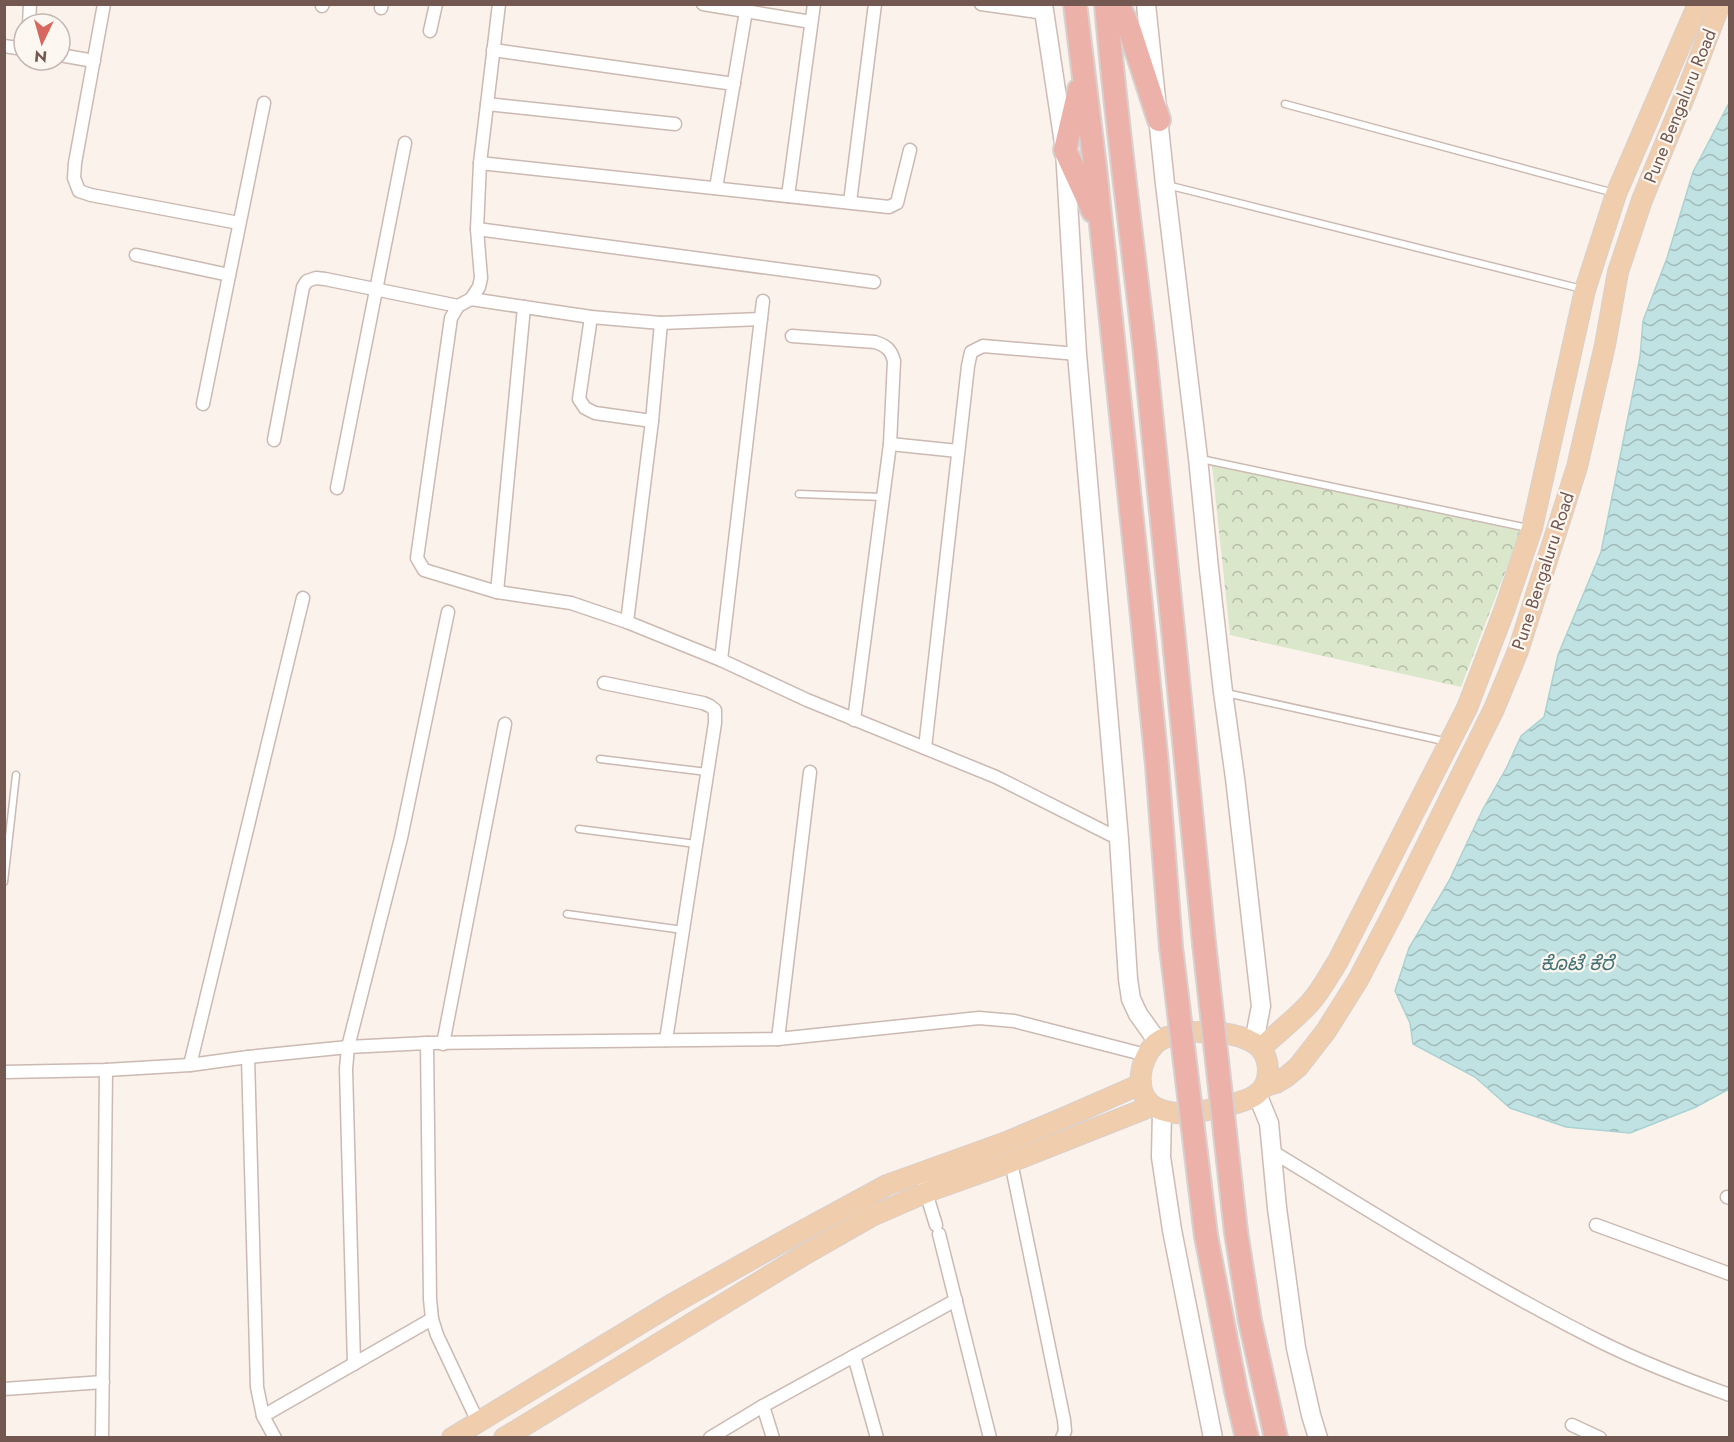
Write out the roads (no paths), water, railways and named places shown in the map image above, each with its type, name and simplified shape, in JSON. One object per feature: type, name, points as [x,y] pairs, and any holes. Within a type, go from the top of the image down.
[{"type":"highway","points":[[1075,4],[1101,227],[1156,765],[1171,946],[1206,1236],[1247,1437]]},
{"type":"highway","points":[[1106,4],[1168,572],[1204,943],[1236,1232],[1250,1321],[1276,1437]]},
{"type":"highway","points":[[1118,4],[1129,28],[1159,120]]},
{"type":"highway","points":[[1083,74],[1065,150],[1101,227]]},
{"type":"main road","name":"Pune Bengaluru Road","points":[[1257,1045],[1296,1018],[1311,1002],[1338,961],[1467,708],[1504,611],[1532,528],[1585,290],[1616,194],[1698,4]]},
{"type":"main road","name":"Pune Bengaluru Road","points":[[1261,1090],[1276,1083],[1298,1067],[1326,1031],[1358,980],[1394,913],[1494,709],[1518,651],[1577,467],[1605,345],[1618,272],[1642,200],[1720,4]]},
{"type":"main road","points":[[1186,1032],[1209,1032],[1227,1034],[1257,1045],[1266,1057],[1267,1078],[1261,1090],[1243,1101],[1187,1113],[1157,1108],[1147,1101],[1141,1084],[1141,1070],[1152,1049],[1171,1036],[1186,1032]]},
{"type":"main road","points":[[452,1437],[674,1303],[886,1185],[1009,1141],[1141,1084]]},
{"type":"main road","points":[[504,1437],[872,1216],[927,1192],[1157,1108]]},
{"type":"main road","points":[[791,1236],[802,1256]]},
{"type":"main road","points":[[510,1403],[524,1425]]},
{"type":"street","points":[[104,4],[74,171],[79,191],[240,223]]},
{"type":"street","points":[[430,31],[436,4]]},
{"type":"street","points":[[499,4],[480,163],[477,229],[481,278],[471,299],[458,306],[451,318],[417,558],[424,570],[497,592],[571,603],[627,622],[721,660],[854,720],[996,777],[1119,839]]},
{"type":"street","points":[[703,4],[811,22]]},
{"type":"street","points":[[788,196],[814,4]]},
{"type":"street","points":[[850,202],[875,4]]},
{"type":"street","points":[[981,4],[1044,9],[1065,150],[1077,354],[1119,839],[1128,979],[1131,999],[1152,1049]]},
{"type":"street","points":[[1146,4],[1223,692],[1261,1006],[1257,1045]]},
{"type":"street","points":[[716,188],[746,11]]},
{"type":"street","points":[[493,50],[734,84]]},
{"type":"street","points":[[72,58],[94,62]]},
{"type":"street","points":[[202,404],[264,103]]},
{"type":"street","points":[[487,104],[675,124]]},
{"type":"street","points":[[337,488],[405,143]]},
{"type":"street","points":[[480,163],[889,207],[897,203],[910,150]]},
{"type":"street","points":[[477,229],[874,282]]},
{"type":"street","points":[[136,255],[229,275]]},
{"type":"street","points":[[274,440],[303,286],[307,281],[316,278],[326,279],[458,306]]},
{"type":"street","points":[[471,299],[591,317],[661,323],[760,319]]},
{"type":"street","points":[[721,660],[763,301]]},
{"type":"street","points":[[497,592],[524,307]]},
{"type":"street","points":[[591,317],[579,399],[585,408],[595,413],[652,421]]},
{"type":"street","points":[[627,622],[652,421],[661,323]]},
{"type":"street","points":[[792,336],[876,342],[885,345],[894,361],[890,444],[854,720]]},
{"type":"street","points":[[925,748],[971,352],[983,346],[1077,354]]},
{"type":"street","points":[[890,444],[958,451]]},
{"type":"street","points":[[190,1065],[303,598]]},
{"type":"street","points":[[354,1364],[346,1069],[348,1047],[401,838],[448,612]]},
{"type":"street","points":[[604,683],[711,706],[715,710],[716,716],[666,1040]]},
{"type":"street","points":[[443,1044],[506,724]]},
{"type":"street","points":[[778,1039],[810,772]]},
{"type":"street","points":[[4,1072],[106,1070],[190,1065],[348,1047],[427,1043],[778,1039],[979,1018],[1014,1021],[1152,1049]]},
{"type":"street","points":[[427,1043],[432,1319],[437,1335],[478,1422]]},
{"type":"street","points":[[248,1057],[257,1387],[263,1416],[275,1437]]},
{"type":"street","points":[[102,1437],[106,1070]]},
{"type":"street","points":[[1261,1090],[1273,1152],[1277,1208],[1296,1348],[1318,1437]]},
{"type":"street","points":[[1157,1108],[1161,1157],[1169,1209],[1213,1437]]},
{"type":"street","points":[[1273,1152],[1467,1269],[1600,1341],[1680,1377],[1730,1395]]},
{"type":"street","points":[[1011,1162],[1064,1420],[1065,1431],[1062,1437]]},
{"type":"street","points":[[919,1173],[927,1192],[990,1437]]},
{"type":"street","points":[[1596,1225],[1730,1274]]},
{"type":"street","points":[[710,1437],[956,1300]]},
{"type":"street","points":[[263,1416],[432,1319]]},
{"type":"street","points":[[854,1356],[877,1437]]},
{"type":"street","points":[[4,1389],[103,1382]]},
{"type":"street","points":[[763,1406],[773,1437]]},
{"type":"street","points":[[1572,1425],[1600,1437]]},
{"type":"lane","points":[[1285,104],[1616,194]]},
{"type":"lane","points":[[1165,184],[1585,290]]},
{"type":"lane","points":[[1198,458],[1532,528]]},
{"type":"lane","points":[[799,494],[883,497]]},
{"type":"lane","points":[[1223,692],[1449,742]]},
{"type":"lane","points":[[600,759],[707,772]]},
{"type":"lane","points":[[4,882],[16,775]]},
{"type":"lane","points":[[579,829],[696,844]]},
{"type":"lane","points":[[567,914],[683,930]]},
{"type":"water","name":"ಕೊಟೆ ಕೆರೆ","points":[[1729,103],[1729,1089],[1696,1107],[1630,1133],[1566,1127],[1510,1108],[1475,1077],[1413,1044],[1410,1023],[1395,991],[1409,948],[1449,881],[1521,736],[1544,717],[1558,655],[1601,552],[1640,357],[1643,321],[1667,258],[1693,172]]}]
